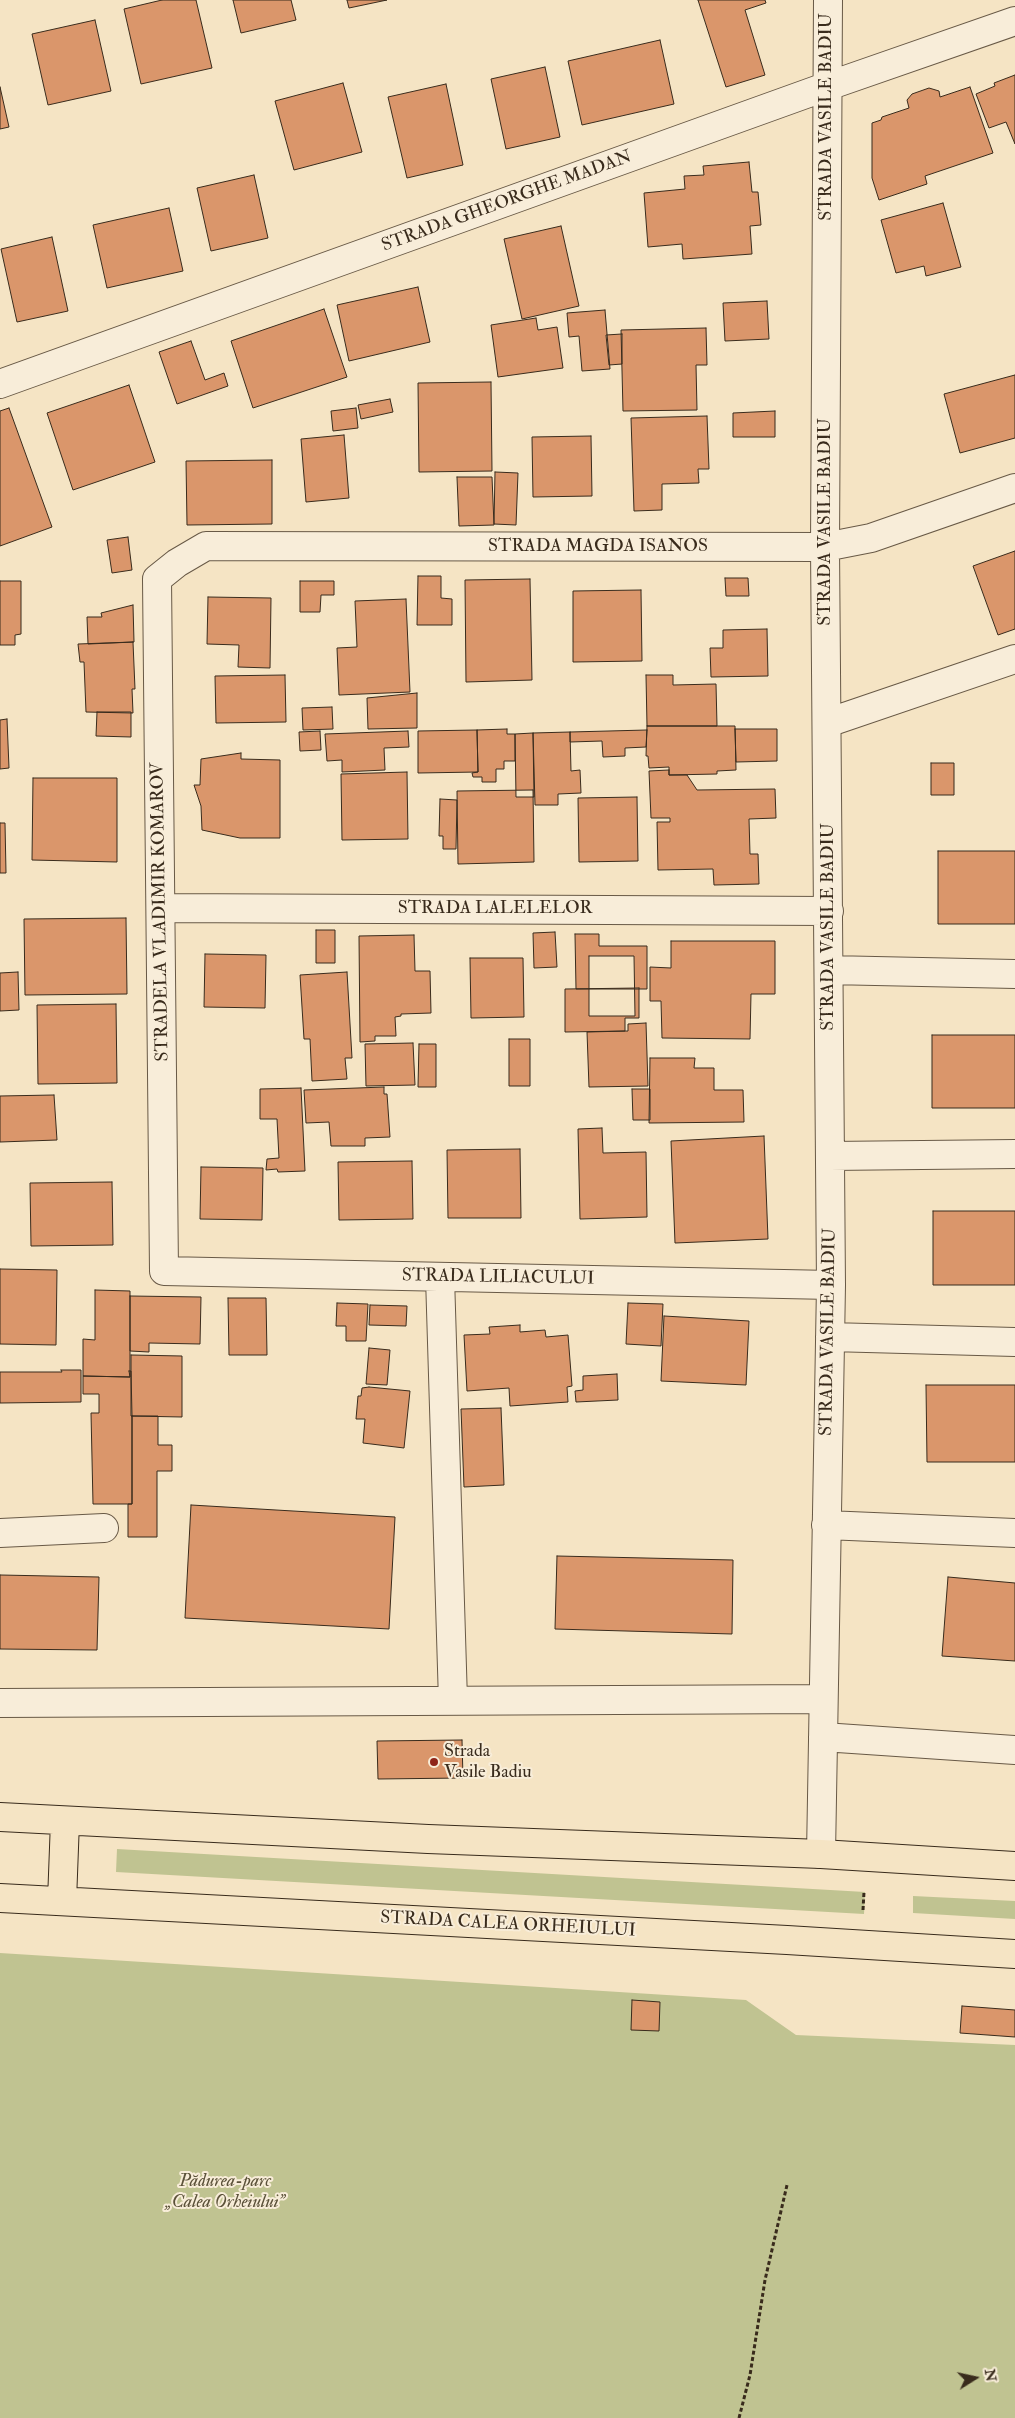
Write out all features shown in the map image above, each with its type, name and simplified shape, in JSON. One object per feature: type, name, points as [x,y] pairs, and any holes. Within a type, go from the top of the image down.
[{"type":"highway","points":[[0,1817],[428,1839],[821,1854],[1015,1866]]},
{"type":"highway","points":[[62,1901],[65,1821]]},
{"type":"highway","name":"STRADA CALEA ORHEIULUI","points":[[0,1898],[1015,1954]]},
{"type":"street","name":"STRADA VASILE BADIU","points":[[821,1854],[831,1285],[825,548],[828,0]]},
{"type":"street","name":"STRADA GHEORGHE MADAN","points":[[0,384],[828,86],[1015,21]]},
{"type":"street","name":"STRADA MAGDA ISANOS","points":[[177,563],[206,546],[825,548],[871,538],[1015,488]]},
{"type":"street","name":"STRADELA VLADIMIR KOMAROV","points":[[164,1271],[158,579],[177,563]]},
{"type":"street","points":[[827,723],[1015,659]]},
{"type":"street","name":"STRADA LALELELOR","points":[[161,908],[829,911]]},
{"type":"street","points":[[829,970],[1015,974]]},
{"type":"street","points":[[830,1156],[1015,1154]]},
{"type":"street","name":"STRADA LILIACULUI","points":[[164,1271],[831,1285]]},
{"type":"street","points":[[440,1277],[453,1701]]},
{"type":"street","points":[[830,1337],[1015,1342]]},
{"type":"street","points":[[826,1525],[1015,1533]]},
{"type":"street","points":[[0,1534],[104,1528]]},
{"type":"street","points":[[0,1703],[823,1698]]},
{"type":"street","points":[[823,1737],[1015,1750]]},
{"type":"path","points":[[739,2418],[750,2375],[765,2280],[787,2185]]},
{"type":"green space","points":[[117,1849],[865,1892],[864,1914],[116,1872]]},
{"type":"green space","points":[[913,1896],[1015,1901],[1015,1919],[913,1913]]},
{"type":"green space","name":"Pădurea-parc „Calea Orheiului”","points":[[0,1953],[746,2000],[796,2035],[1015,2045],[1015,2418],[0,2418]]},
{"type":"building","points":[[162,0],[196,0],[212,68],[141,84],[124,9]]},
{"type":"building","points":[[233,0],[291,0],[296,20],[241,33]]},
{"type":"building","points":[[347,0],[387,0],[349,8]]},
{"type":"building","points":[[698,0],[765,0],[766,3],[745,10],[765,75],[726,87]]},
{"type":"building","points":[[95,20],[111,91],[48,105],[32,34]]},
{"type":"building","points":[[660,40],[674,104],[582,125],[568,61]]},
{"type":"building","points":[[545,67],[560,137],[506,149],[491,79]]},
{"type":"building","points":[[1015,75],[1015,144],[1006,122],[989,128],[976,94],[995,86],[994,83]]},
{"type":"building","points":[[343,83],[362,152],[294,170],[275,101]]},
{"type":"building","points":[[446,84],[463,165],[407,178],[388,97]]},
{"type":"building","points":[[0,87],[9,127],[0,129]]},
{"type":"building","points":[[970,87],[993,153],[925,176],[927,184],[879,200],[872,178],[872,123],[881,120],[882,117],[909,108],[907,100],[912,94],[929,88],[939,91],[940,97]]},
{"type":"building","points":[[749,162],[752,192],[758,192],[761,225],[750,226],[752,254],[683,259],[682,244],[648,247],[644,193],[685,189],[684,176],[704,175],[703,166]]},
{"type":"building","points":[[254,175],[268,238],[211,251],[197,188]]},
{"type":"building","points":[[943,203],[961,267],[926,276],[924,266],[896,273],[881,220]]},
{"type":"building","points":[[169,208],[183,271],[107,288],[93,225]]},
{"type":"building","points":[[561,226],[579,306],[522,319],[504,239]]},
{"type":"building","points":[[52,237],[68,311],[17,322],[1,249]]},
{"type":"building","points":[[418,287],[430,342],[349,361],[337,305]]},
{"type":"building","points":[[767,301],[769,339],[725,341],[723,303]]},
{"type":"building","points":[[324,309],[347,377],[253,408],[231,341]]},
{"type":"building","points":[[605,310],[610,369],[582,371],[579,336],[569,337],[567,313]]},
{"type":"building","points":[[536,318],[538,330],[557,327],[563,368],[498,377],[491,325]]},
{"type":"building","points":[[706,328],[707,365],[696,365],[697,410],[623,411],[621,330]]},
{"type":"building","points":[[622,334],[622,364],[609,365],[606,335]]},
{"type":"building","points":[[191,341],[205,380],[224,373],[228,386],[177,404],[159,352]]},
{"type":"building","points":[[1015,375],[1015,438],[960,453],[944,394]]},
{"type":"building","points":[[491,382],[492,471],[419,472],[418,383]]},
{"type":"building","points":[[129,385],[155,462],[73,490],[47,413]]},
{"type":"building","points":[[390,399],[393,412],[361,419],[358,405]]},
{"type":"building","points":[[9,408],[52,527],[0,546],[0,411]]},
{"type":"building","points":[[356,408],[358,428],[333,431],[331,411]]},
{"type":"building","points":[[775,411],[775,437],[733,437],[733,413]]},
{"type":"building","points":[[707,416],[709,469],[698,469],[699,483],[662,484],[662,510],[634,511],[631,418]]},
{"type":"building","points":[[344,435],[349,498],[306,502],[301,439]]},
{"type":"building","points":[[591,436],[592,496],[533,497],[532,437]]},
{"type":"building","points":[[272,460],[272,524],[187,525],[186,461]]},
{"type":"building","points":[[495,472],[518,473],[516,525],[494,524]]},
{"type":"building","points":[[457,477],[492,477],[494,525],[459,526]]},
{"type":"building","points":[[128,537],[132,570],[112,573],[107,540]]},
{"type":"building","points":[[1015,551],[1015,629],[998,635],[973,566]]},
{"type":"building","points":[[418,576],[441,576],[441,598],[452,599],[452,625],[417,625]]},
{"type":"building","points":[[725,578],[748,578],[749,596],[726,596]]},
{"type":"building","points":[[530,579],[532,680],[466,682],[465,580]]},
{"type":"building","points":[[0,581],[21,581],[21,634],[15,635],[15,645],[0,645]]},
{"type":"building","points":[[300,581],[334,581],[334,595],[321,595],[320,612],[300,612]]},
{"type":"building","points":[[641,590],[642,661],[573,662],[573,591]]},
{"type":"building","points":[[208,597],[271,598],[270,668],[238,667],[239,645],[207,644]]},
{"type":"building","points":[[406,599],[410,692],[339,695],[337,648],[357,647],[355,601]]},
{"type":"building","points":[[133,605],[134,642],[88,644],[87,617],[102,617],[101,613]]},
{"type":"building","points":[[767,629],[768,676],[711,677],[710,648],[723,648],[723,630]]},
{"type":"building","points":[[133,642],[135,689],[132,689],[133,713],[86,712],[84,662],[80,662],[78,644]]},
{"type":"building","points":[[285,675],[286,722],[216,723],[215,676]]},
{"type":"building","points":[[646,675],[673,675],[673,685],[716,684],[717,726],[647,726]]},
{"type":"building","points":[[417,693],[417,728],[368,729],[367,698]]},
{"type":"building","points":[[332,707],[333,729],[303,730],[302,708]]},
{"type":"building","points":[[97,712],[131,712],[131,737],[96,736]]},
{"type":"building","points":[[7,719],[9,768],[0,769],[0,720]]},
{"type":"building","points":[[647,726],[735,726],[736,770],[717,771],[717,774],[669,775],[669,767],[649,768],[648,756],[646,756]]},
{"type":"building","points":[[507,729],[507,734],[515,734],[515,761],[504,761],[504,769],[496,769],[496,782],[482,782],[482,777],[473,777],[472,773],[478,772],[477,730]]},
{"type":"building","points":[[735,729],[777,729],[777,761],[736,762]]},
{"type":"building","points":[[477,730],[478,772],[418,773],[418,731]]},
{"type":"building","points":[[647,730],[646,747],[625,748],[625,756],[603,757],[602,741],[570,742],[570,732]]},
{"type":"building","points":[[320,731],[321,750],[300,751],[299,732]]},
{"type":"building","points":[[408,731],[409,747],[384,748],[385,770],[342,772],[342,760],[327,761],[325,734]]},
{"type":"building","points":[[570,732],[571,771],[580,770],[581,793],[558,794],[558,805],[535,805],[533,733]]},
{"type":"building","points":[[533,733],[534,797],[516,797],[515,734]]},
{"type":"building","points":[[241,753],[241,759],[280,760],[280,838],[240,838],[202,830],[201,806],[194,785],[200,785],[201,759]]},
{"type":"building","points":[[931,763],[954,763],[954,795],[931,795]]},
{"type":"building","points":[[669,770],[669,775],[687,775],[697,790],[775,789],[776,818],[749,819],[750,854],[758,854],[759,884],[714,885],[713,869],[658,870],[657,822],[670,822],[670,818],[651,818],[649,771]]},
{"type":"building","points":[[407,772],[408,839],[342,840],[341,774]]},
{"type":"building","points":[[33,778],[117,778],[117,862],[32,860]]},
{"type":"building","points":[[533,790],[534,862],[458,864],[457,791]]},
{"type":"building","points":[[637,797],[638,861],[579,862],[578,798]]},
{"type":"building","points":[[440,799],[457,800],[456,849],[443,849],[443,836],[439,836]]},
{"type":"building","points":[[0,823],[5,823],[6,873],[0,873]]},
{"type":"building","points":[[938,851],[1015,851],[1015,924],[938,924]]},
{"type":"building","points":[[126,918],[127,994],[25,995],[24,919]]},
{"type":"building","points":[[316,930],[335,930],[335,963],[316,963]]},
{"type":"building","points":[[555,932],[557,967],[534,968],[533,933]]},
{"type":"building","points":[[575,934],[599,934],[599,946],[647,946],[647,989],[576,989]]},
{"type":"building","points":[[414,935],[415,971],[430,971],[431,1013],[401,1014],[401,1016],[395,1017],[396,1036],[375,1036],[375,1041],[360,1042],[359,936]]},
{"type":"building","points":[[671,941],[775,941],[775,994],[751,994],[750,1039],[662,1038],[661,1001],[650,1001],[650,967],[671,968]]},
{"type":"building","points":[[205,954],[266,955],[265,1008],[204,1007]]},
{"type":"building","points":[[589,956],[634,956],[635,1016],[589,1016]]},
{"type":"building","points":[[470,958],[523,958],[524,1017],[471,1018]]},
{"type":"building","points":[[18,972],[19,1010],[0,1011],[0,973]]},
{"type":"building","points":[[347,972],[352,1058],[345,1058],[347,1079],[312,1081],[310,1039],[304,1039],[300,975]]},
{"type":"building","points":[[639,988],[639,1018],[625,1018],[625,1031],[565,1032],[565,989]]},
{"type":"building","points":[[116,1004],[117,1083],[38,1084],[37,1005]]},
{"type":"building","points":[[646,1023],[648,1086],[589,1087],[587,1032],[628,1031],[628,1024]]},
{"type":"building","points":[[932,1035],[1015,1035],[1015,1108],[932,1108]]},
{"type":"building","points":[[509,1039],[530,1039],[530,1086],[509,1086]]},
{"type":"building","points":[[413,1043],[415,1085],[366,1086],[365,1044]]},
{"type":"building","points":[[419,1044],[436,1044],[436,1087],[418,1087]]},
{"type":"building","points":[[650,1058],[695,1058],[694,1068],[714,1068],[714,1090],[743,1090],[744,1122],[649,1123]]},
{"type":"building","points":[[384,1087],[384,1094],[387,1094],[390,1137],[365,1138],[365,1146],[331,1146],[329,1122],[306,1123],[304,1090]]},
{"type":"building","points":[[301,1088],[305,1171],[278,1172],[277,1169],[266,1170],[267,1159],[279,1158],[277,1119],[260,1119],[260,1089]]},
{"type":"building","points":[[632,1089],[650,1089],[650,1120],[633,1120]]},
{"type":"building","points":[[54,1095],[57,1140],[0,1142],[0,1096]]},
{"type":"building","points":[[602,1128],[603,1153],[646,1152],[647,1217],[580,1219],[578,1129]]},
{"type":"building","points":[[764,1136],[768,1239],[675,1243],[671,1141]]},
{"type":"building","points":[[520,1149],[521,1218],[448,1218],[447,1150]]},
{"type":"building","points":[[412,1161],[413,1219],[339,1220],[338,1162]]},
{"type":"building","points":[[201,1167],[263,1168],[262,1220],[200,1219]]},
{"type":"building","points":[[112,1182],[113,1245],[31,1246],[30,1183]]},
{"type":"building","points":[[933,1211],[1015,1211],[1015,1285],[933,1285]]},
{"type":"building","points":[[0,1269],[57,1270],[56,1345],[0,1344]]},
{"type":"building","points":[[95,1290],[130,1291],[130,1377],[83,1376],[83,1339],[95,1340]]},
{"type":"building","points":[[130,1296],[201,1297],[200,1344],[149,1343],[149,1352],[130,1351]]},
{"type":"building","points":[[228,1298],[266,1298],[267,1355],[229,1355]]},
{"type":"building","points":[[337,1303],[368,1304],[366,1341],[346,1341],[346,1326],[336,1326]]},
{"type":"building","points":[[628,1303],[663,1304],[661,1346],[626,1344]]},
{"type":"building","points":[[370,1305],[407,1306],[406,1326],[369,1325]]},
{"type":"building","points":[[664,1316],[749,1321],[746,1385],[661,1381]]},
{"type":"building","points":[[520,1325],[520,1332],[545,1330],[546,1337],[568,1335],[572,1386],[567,1387],[568,1402],[510,1406],[509,1388],[467,1391],[464,1335],[490,1334],[489,1327]]},
{"type":"building","points":[[369,1348],[390,1350],[387,1385],[366,1384]]},
{"type":"building","points":[[131,1355],[182,1356],[182,1417],[131,1416]]},
{"type":"building","points":[[61,1370],[81,1370],[81,1402],[0,1403],[0,1372],[62,1372]]},
{"type":"building","points":[[129,1371],[131,1371],[132,1504],[93,1504],[91,1413],[99,1413],[99,1394],[83,1394],[83,1376],[130,1377]]},
{"type":"building","points":[[617,1374],[618,1400],[576,1402],[575,1391],[583,1390],[583,1376]]},
{"type":"building","points":[[926,1385],[1015,1385],[1015,1462],[927,1462]]},
{"type":"building","points":[[362,1388],[410,1391],[404,1448],[363,1443],[365,1419],[356,1419],[358,1396],[361,1396]]},
{"type":"building","points":[[501,1408],[504,1485],[464,1487],[461,1409]]},
{"type":"building","points":[[132,1416],[158,1416],[158,1445],[172,1445],[172,1471],[157,1471],[157,1537],[128,1537],[128,1504],[132,1504]]},
{"type":"building","points":[[191,1505],[395,1517],[389,1629],[185,1618]]},
{"type":"building","points":[[557,1556],[733,1560],[732,1634],[555,1629]]},
{"type":"building","points":[[0,1575],[99,1577],[97,1650],[0,1649]]},
{"type":"building","points":[[948,1577],[1015,1583],[1015,1661],[942,1656]]},
{"type":"building","points":[[462,1740],[463,1778],[378,1779],[377,1741]]},
{"type":"building","points":[[632,2000],[660,2002],[659,2031],[631,2030]]},
{"type":"building","points":[[962,2006],[1015,2010],[1015,2037],[960,2033]]},
{"type":"place","name":"Strada Vasile Badiu","points":[[434,1762]]}]
